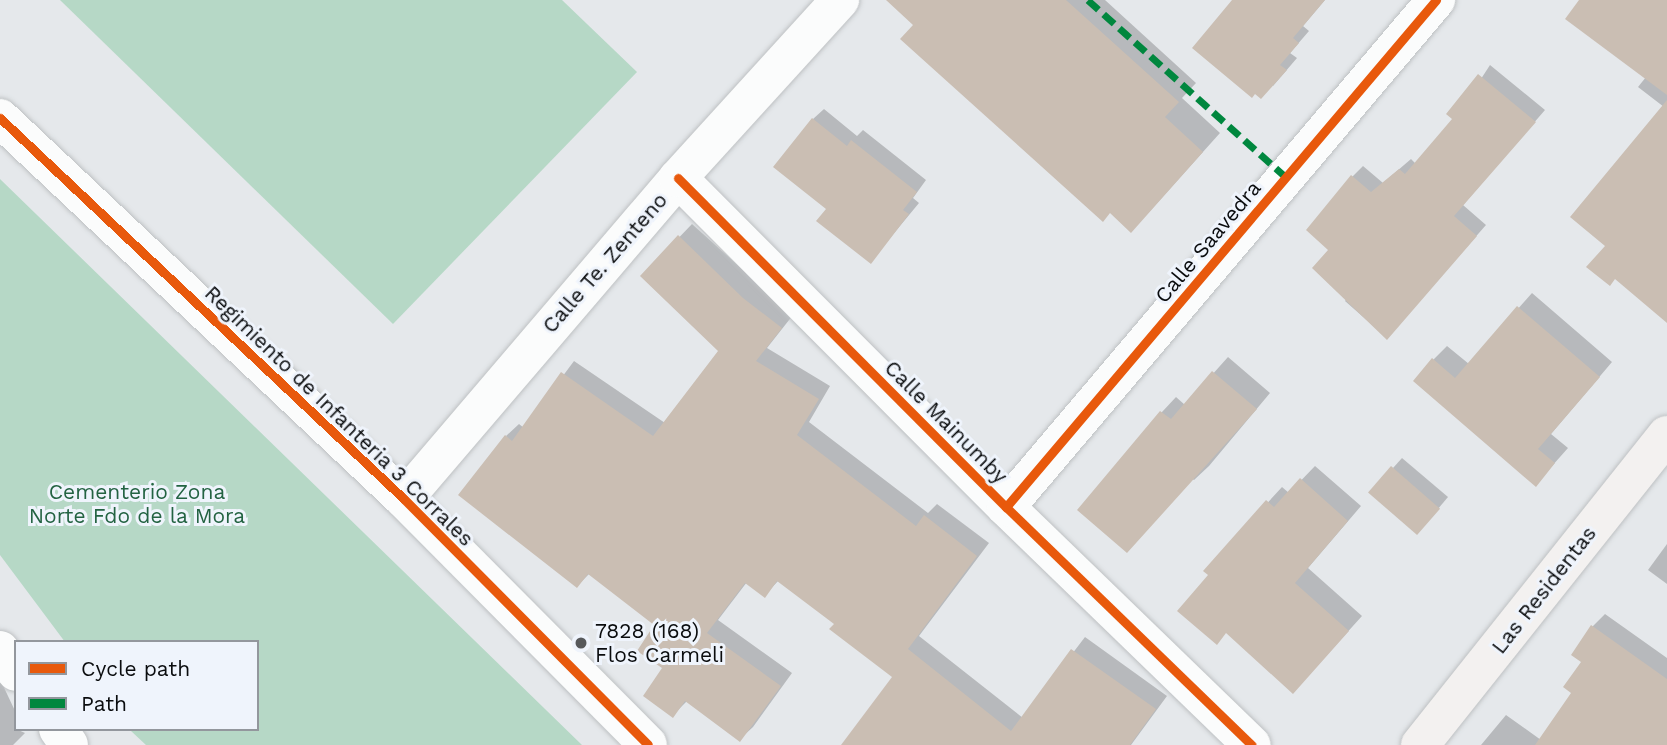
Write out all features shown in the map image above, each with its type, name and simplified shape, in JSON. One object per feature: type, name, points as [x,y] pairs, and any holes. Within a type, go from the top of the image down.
[{"type":"main road","name":"Las Residentas","points":[[1420,745],[1667,435]]},
{"type":"street","name":"Calle Te. Zenteno","points":[[404,499],[678,178],[840,0]]},
{"type":"street","name":"Calle Saavedra","points":[[1006,507],[1436,0]]},
{"type":"street","name":"Regimiento de Infanteria 3 Corrales","points":[[0,118],[404,499],[648,745]]},
{"type":"street","name":"Calle Mainumby","points":[[678,178],[1006,507],[1252,745]]},
{"type":"street","points":[[0,650],[14,669]]},
{"type":"green space","points":[[60,0],[562,0],[637,72],[393,324]]},
{"type":"green space","name":"Cementerio Zona Norte Fdo de la Mora","points":[[0,179],[582,745],[146,745],[131,731],[259,731],[259,640],[64,640],[0,555]]},
{"type":"building","points":[[886,0],[1066,0],[1179,102],[1165,117],[1203,152],[1131,233],[1110,213],[1103,222],[900,39],[913,25]]},
{"type":"building","points":[[1232,0],[1325,0],[1293,38],[1299,43],[1280,65],[1287,70],[1261,99],[1255,94],[1252,98],[1192,48]]},
{"type":"building","points":[[1579,0],[1667,0],[1667,95],[1565,19]]},
{"type":"building","points":[[1478,74],[1536,122],[1454,216],[1477,236],[1387,340],[1312,268],[1328,250],[1306,230],[1351,175],[1371,192],[1399,169],[1405,174],[1452,119],[1446,114]]},
{"type":"building","points":[[1667,100],[1667,323],[1615,279],[1610,286],[1586,267],[1605,246],[1570,217]]},
{"type":"building","points":[[812,118],[847,146],[851,140],[917,192],[903,210],[909,214],[871,264],[816,221],[826,209],[773,167]]},
{"type":"building","points":[[678,235],[743,298],[782,328],[756,361],[819,399],[797,435],[916,526],[924,515],[977,556],[908,649],[1011,731],[1071,649],[1156,709],[1130,745],[841,745],[892,677],[829,629],[834,624],[777,581],[765,598],[745,583],[707,633],[781,686],[740,742],[685,701],[673,718],[643,696],[662,668],[637,651],[654,625],[588,574],[577,588],[458,495],[505,435],[512,441],[561,372],[653,436],[718,351],[640,276]]},
{"type":"building","points":[[1517,306],[1600,377],[1538,449],[1555,463],[1536,487],[1413,381],[1432,358],[1455,378]]},
{"type":"building","points":[[1212,371],[1257,409],[1127,553],[1077,510],[1160,411],[1171,419]]},
{"type":"building","points":[[1391,466],[1440,509],[1417,535],[1368,492]]},
{"type":"building","points":[[1300,478],[1348,521],[1295,583],[1349,631],[1293,694],[1226,633],[1217,645],[1177,611],[1208,575],[1203,571],[1266,500],[1274,507]]},
{"type":"building","points":[[1591,625],[1667,679],[1667,745],[1535,745],[1571,693],[1563,687],[1581,662],[1571,655]]},
{"type":"marked path","points":[[1088,0],[1286,177]]},
{"type":"cycle path","points":[[1006,507],[1436,0]]},
{"type":"cycle path","points":[[0,118],[404,499],[648,745]]},
{"type":"cycle path","points":[[678,178],[1006,507],[1252,745]]},
{"type":"place","name":"7828 (168) Flos Carmeli","points":[[581,643]]}]
